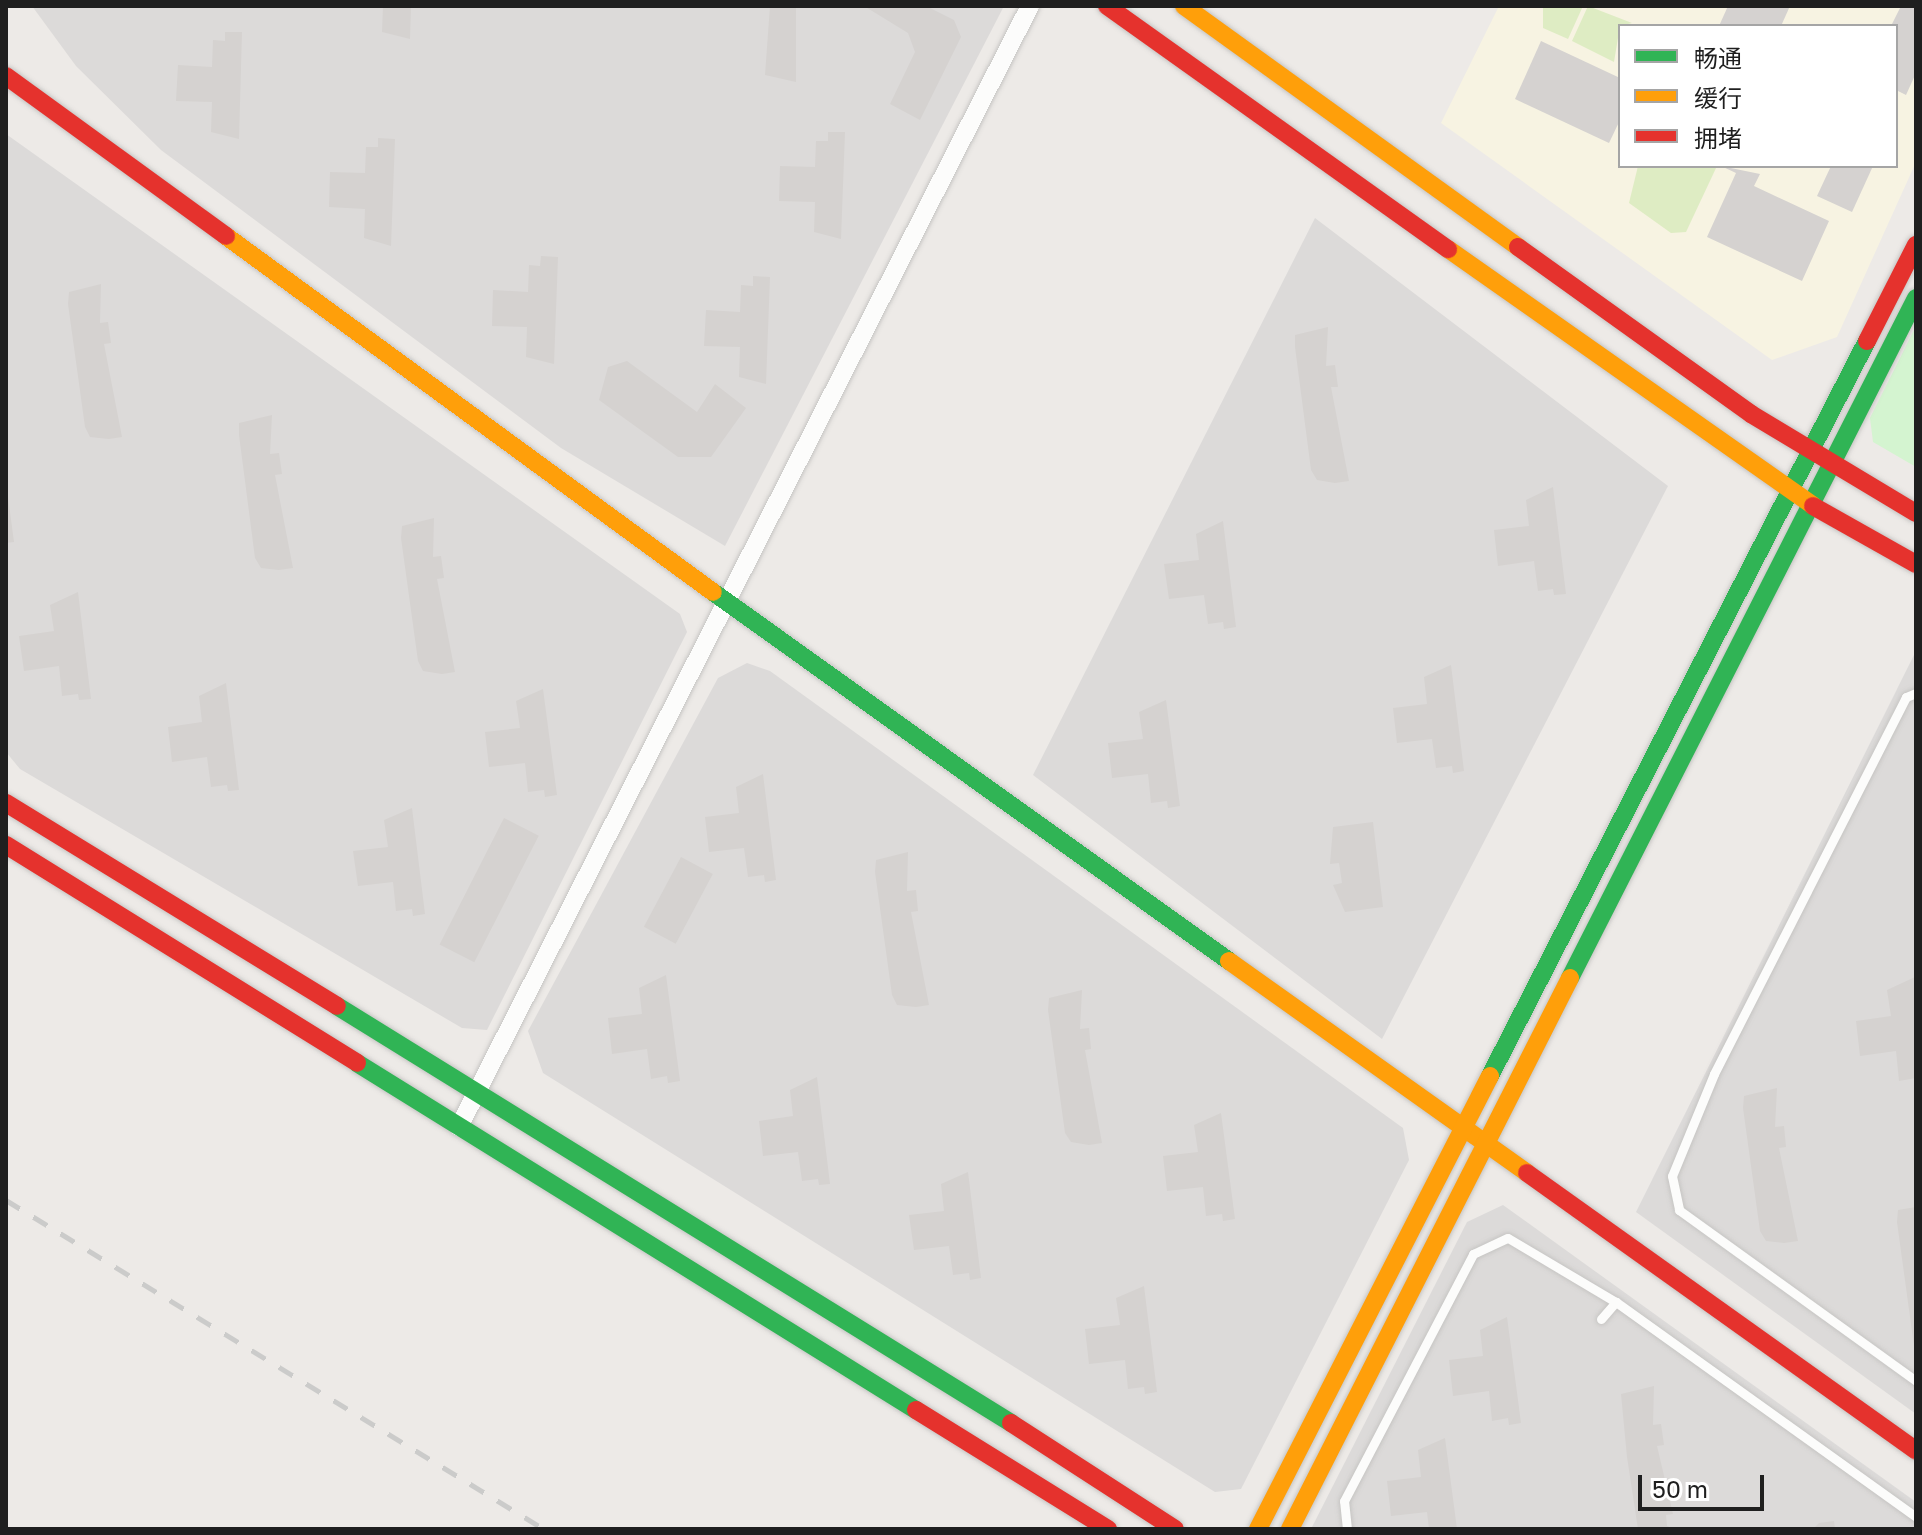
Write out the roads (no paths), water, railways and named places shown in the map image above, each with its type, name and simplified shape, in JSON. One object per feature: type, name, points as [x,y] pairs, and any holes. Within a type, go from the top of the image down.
[{"type":"street","points":[[459,1127],[1030,6]]},
{"type":"street","points":[[1107,6],[1788,489],[1916,564]]},
{"type":"street","points":[[1184,6],[1809,449],[1916,513]]},
{"type":"street","points":[[6,76],[725,602],[1465,1122],[1915,1447]]},
{"type":"street","points":[[1258,1529],[1788,489],[1916,245]]},
{"type":"street","points":[[1290,1529],[1485,1139],[1916,298]]},
{"type":"street","points":[[6,803],[477,1090],[1175,1529]]},
{"type":"street","points":[[6,845],[1108,1529]]},
{"type":"lane","points":[[1916,693],[1906,697],[1714,1074],[1672,1176],[1679,1210],[1717,1242],[1916,1381]]},
{"type":"lane","points":[[1347,1529],[1344,1501],[1473,1254],[1508,1238],[1616,1302],[1916,1517]]},
{"type":"lane","points":[[1601,1319],[1616,1302]]},
{"type":"railway","points":[[6,1200],[544,1529]]}]
